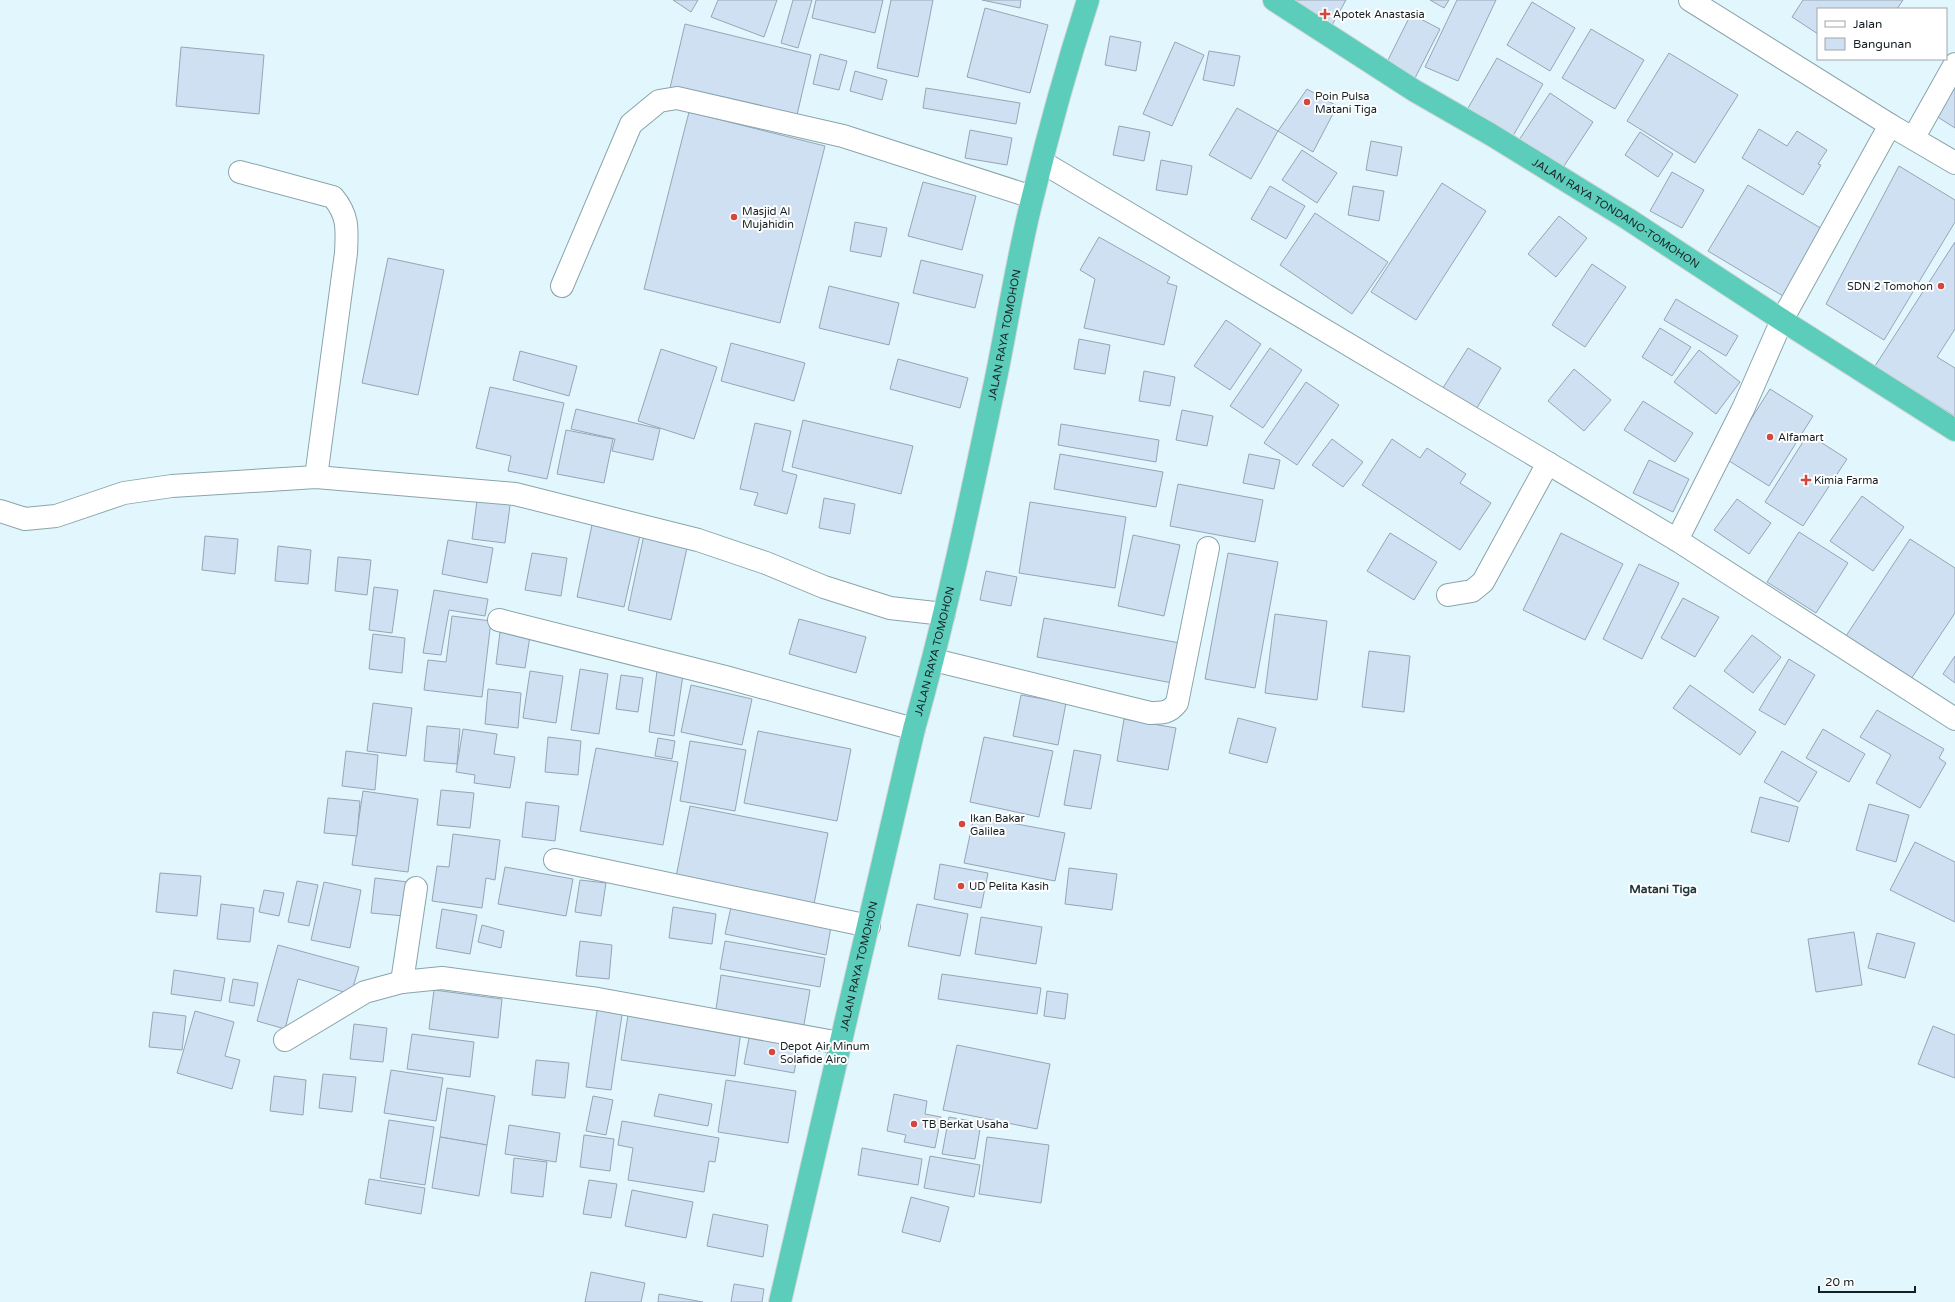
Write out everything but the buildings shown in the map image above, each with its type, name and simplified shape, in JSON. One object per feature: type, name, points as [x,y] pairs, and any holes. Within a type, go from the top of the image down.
[{"type":"highway","name":"JALAN RAYA TOMOHON","points":[[780,1302],[914,729],[934,660],[997,375],[1032,197],[1069,61],[1088,0]]},
{"type":"highway","name":"JALAN RAYA TONDANO-TOMOHON","points":[[1274,0],[1415,91],[1490,134],[1628,219],[1782,320],[1955,430]]},
{"type":"street","points":[[1690,0],[1890,125],[1955,163]]},
{"type":"street","points":[[1914,138],[1955,64]]},
{"type":"street","points":[[562,286],[631,124],[659,101],[677,98],[843,136],[1032,197]]},
{"type":"street","points":[[1677,540],[1743,409],[1782,320],[1890,125]]},
{"type":"street","points":[[1042,162],[1677,540],[1955,719]]},
{"type":"street","points":[[240,172],[333,197],[340,206],[347,223],[346,253],[316,477]]},
{"type":"street","points":[[1448,596],[1472,591],[1483,582],[1548,463]]},
{"type":"street","points":[[0,511],[25,519],[56,516],[124,493],[172,486],[316,477],[515,494],[698,540],[766,563],[824,587],[890,608],[944,614]]},
{"type":"street","points":[[934,660],[1150,713],[1163,713],[1171,710],[1177,703],[1208,548]]},
{"type":"street","points":[[499,620],[725,677],[914,729]]},
{"type":"street","points":[[555,860],[869,926]]},
{"type":"street","points":[[402,982],[416,888]]},
{"type":"street","points":[[285,1040],[365,992],[402,982],[442,978],[511,986],[598,999],[840,1043]]},
{"type":"place","name":"Apotek Anastasia","points":[[1325,14]]},
{"type":"place","name":"Poin Pulsa Matani Tiga","points":[[1307,102]]},
{"type":"place","name":"Masjid Al Mujahidin","points":[[734,217]]},
{"type":"place","name":"SDN 2 Tomohon","points":[[1941,286]]},
{"type":"place","name":"Alfamart","points":[[1770,437]]},
{"type":"place","name":"Kimia Farma","points":[[1806,480]]},
{"type":"place","name":"Ikan Bakar Galilea","points":[[962,824]]},
{"type":"place","name":"UD Pelita Kasih","points":[[961,886]]},
{"type":"place","name":"Depot Air Minum Solafide Airo","points":[[772,1052]]},
{"type":"place","name":"TB Berkat Usaha","points":[[914,1124]]},
{"type":"district","name":"Matani Tiga","points":[[1663,889]]}]
